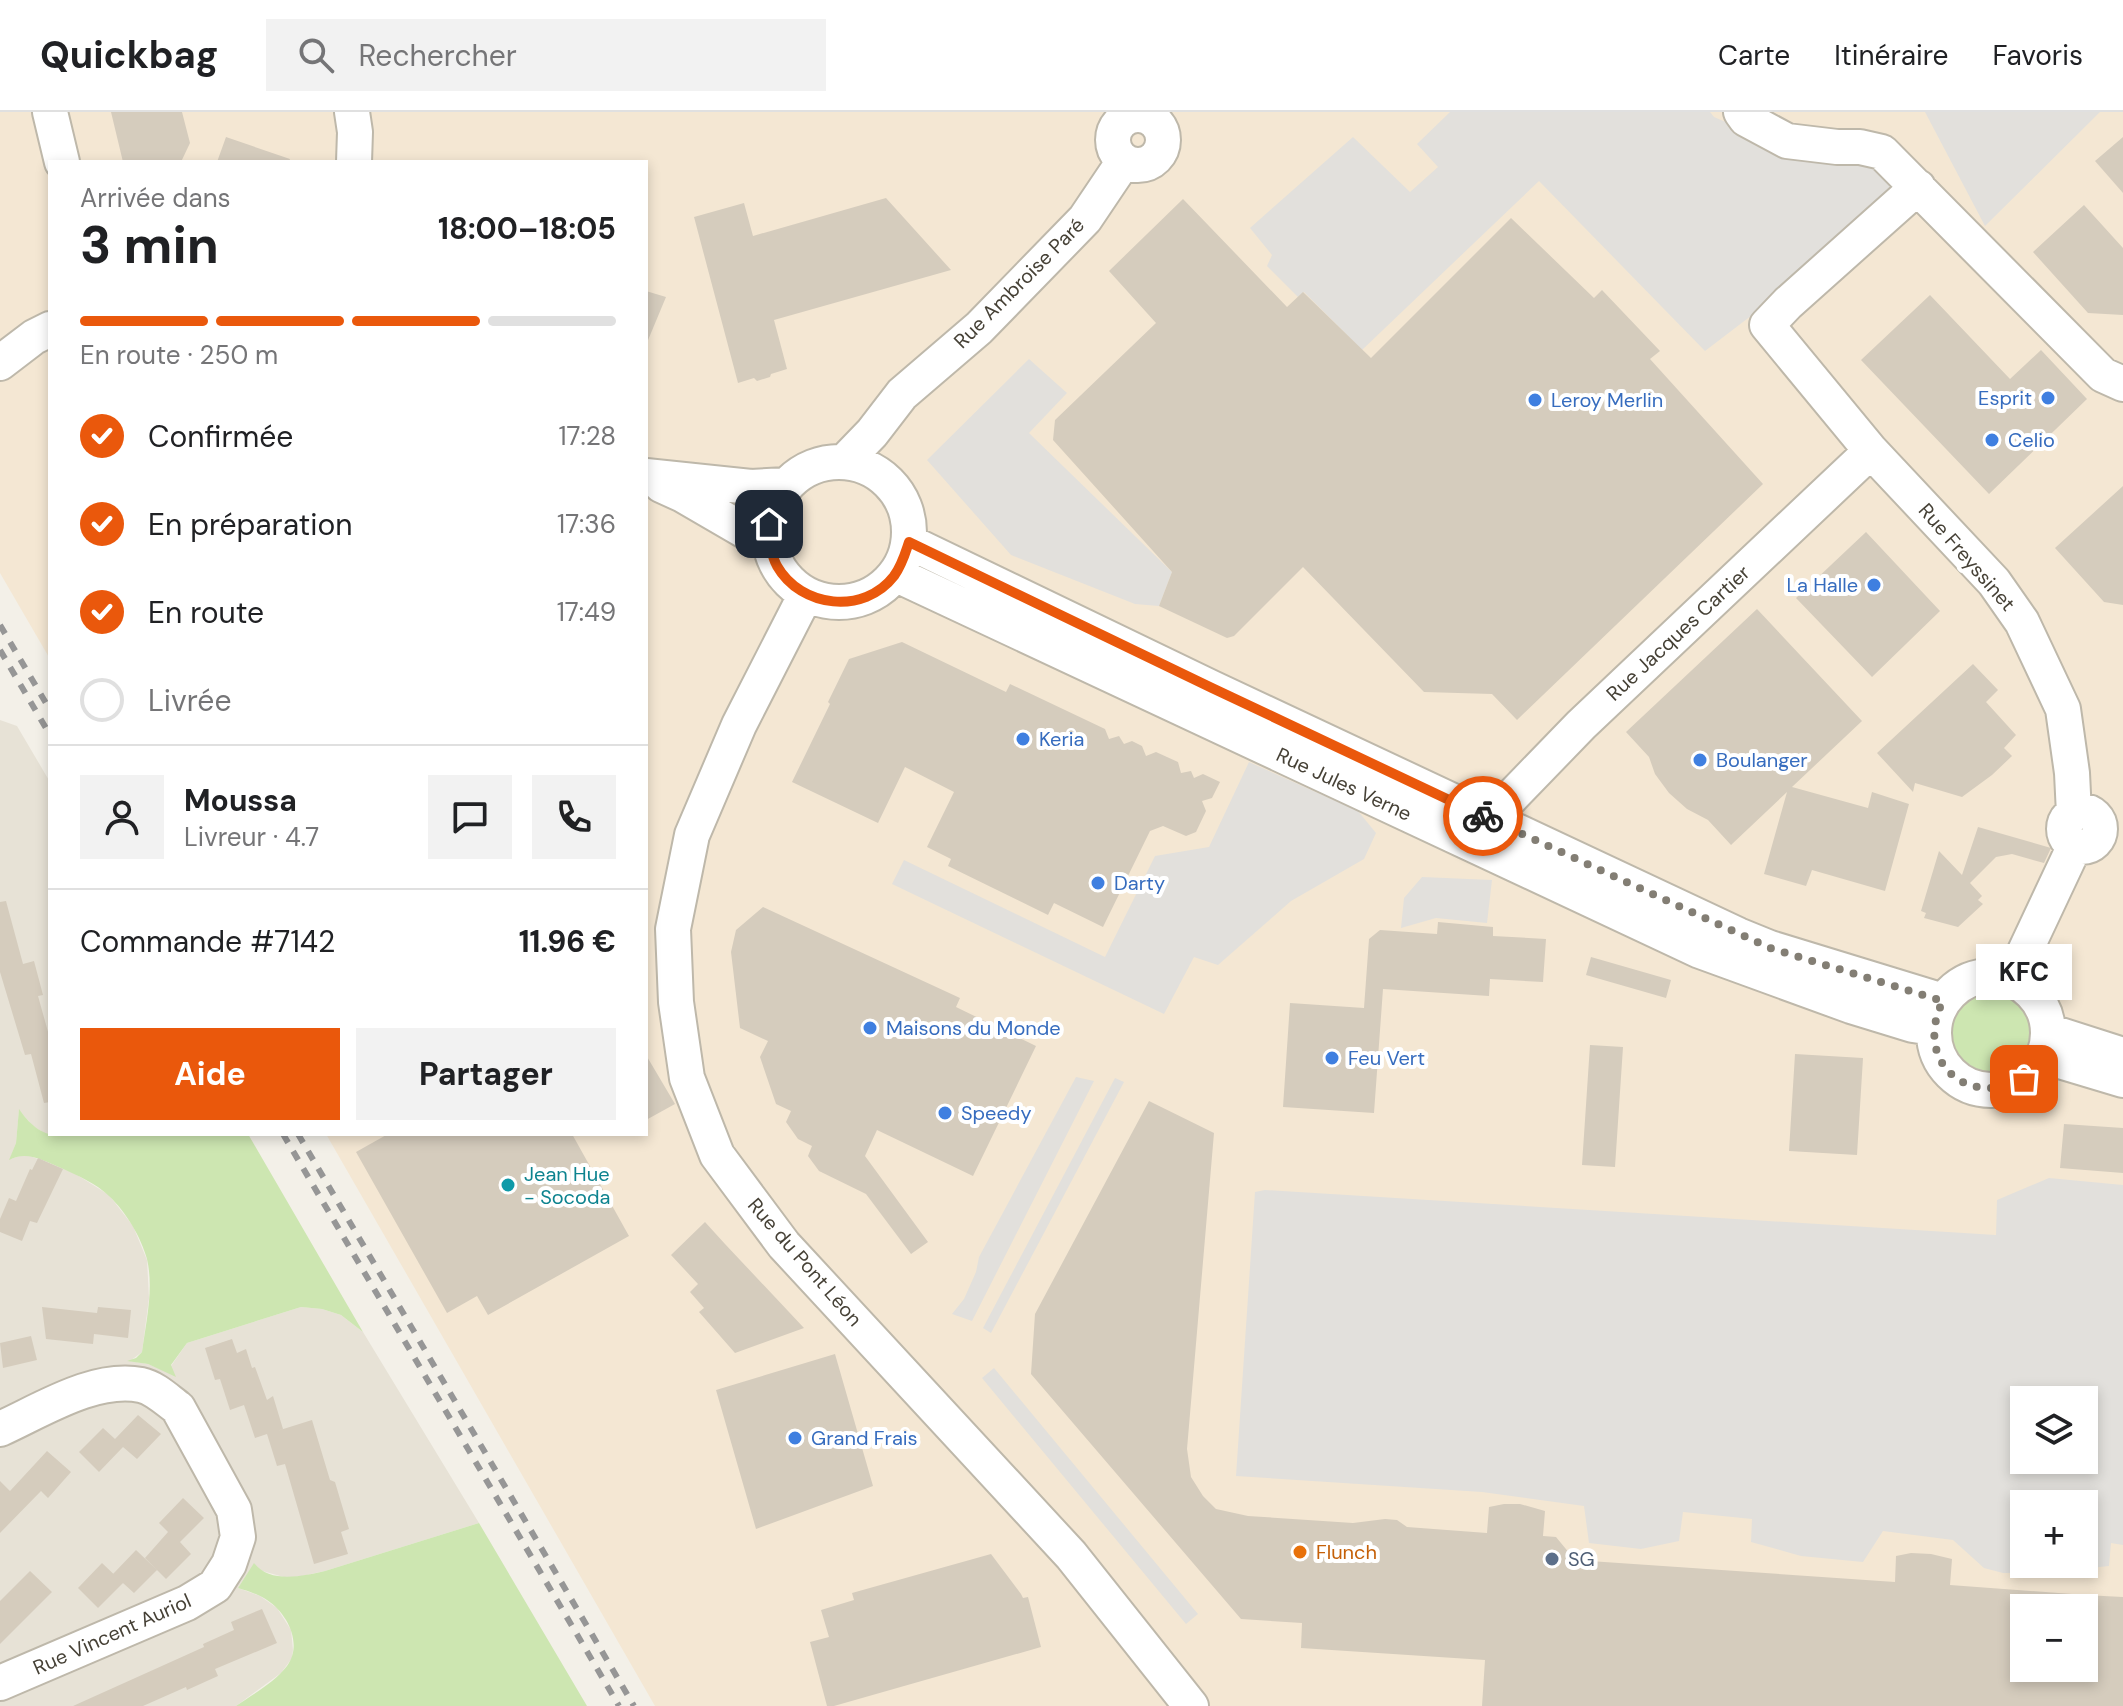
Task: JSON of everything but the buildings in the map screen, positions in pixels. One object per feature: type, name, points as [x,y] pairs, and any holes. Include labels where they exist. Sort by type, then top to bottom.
[{"type":"street","points":[[50,112],[62,160]]},
{"type":"street","points":[[352,112],[354,160]]},
{"type":"street","points":[[1741,112],[1746,119],[1787,141],[1860,147],[1882,152],[2103,375],[2123,384]]},
{"type":"street","name":"Rue Ambroise Paré","points":[[844,462],[872,433],[902,394],[979,328],[1085,219],[1124,161],[1140,165],[1156,158],[1161,151],[1162,134],[1171,119]]},
{"type":"street","name":"Rue Freyssinet","points":[[1918,187],[1767,325],[1871,451],[1973,557],[2022,622],[2063,709],[2072,773],[2093,831]]},
{"type":"street","points":[[0,363],[48,330]]},
{"type":"street","points":[[890,484],[890,445],[902,394]]},
{"type":"street","name":"Rue Jacques Cartier","points":[[1490,819],[1581,725],[1871,451]]},
{"type":"street","points":[[844,462],[862,465],[890,484],[903,503],[909,526],[909,542],[903,560],[887,583],[857,600],[840,602],[806,594],[789,582],[777,565],[769,545],[769,524],[774,503],[786,485],[803,471],[823,463],[844,462]]},
{"type":"street","points":[[648,477],[751,487],[786,485]]},
{"type":"street","points":[[648,478],[769,545]]},
{"type":"street","name":"Rue Jules Verne","points":[[909,542],[1212,688],[1770,948],[1938,1014]]},
{"type":"street","name":"Rue Jules Verne","points":[[895,574],[1700,951],[1913,1025],[1938,1014]]},
{"type":"street","name":"Rue du Pont Léon","points":[[806,594],[739,725],[692,835],[673,929],[676,1002],[687,1078],[717,1155],[784,1245],[1071,1555],[1191,1706]]},
{"type":"street","points":[[2012,979],[2093,831]]},
{"type":"street","points":[[1981,976],[2012,979],[2038,1000],[2045,1015],[2045,1044],[2035,1069],[2010,1086],[1980,1089],[1966,1084],[1952,1075],[1941,1061],[1935,1045],[1938,1014],[1953,989],[1966,981],[1981,976]]},
{"type":"street","points":[[2045,1044],[2123,1055]]},
{"type":"street","points":[[2045,1044],[2123,1080]]},
{"type":"street","name":"Rue Vincent Auriol","points":[[0,1429],[93,1386],[143,1386],[178,1408],[234,1510],[238,1537],[229,1564],[215,1586],[187,1603],[0,1683]]},
{"type":"shaded area","points":[[0,112],[2123,112],[2123,1706],[655,1706],[327,1136],[648,1136],[648,160],[48,160],[48,656],[0,573]]},
{"type":"shaded area","points":[[1450,112],[1710,112],[1714,117],[1807,157],[1872,163],[1904,199],[1705,351],[1539,181],[1362,350],[1304,292],[1298,297],[1267,266],[1272,255],[1250,228],[1353,137],[1410,192],[1438,167],[1417,144]]},
{"type":"shaded area","points":[[1925,112],[2100,112],[1985,226]]},
{"type":"shaded area","points":[[1029,359],[1067,393],[1029,433],[1172,572],[1159,606],[1135,604],[1011,555],[927,460]]},
{"type":"shaded area","points":[[0,720],[17,726],[48,779],[48,1134],[33,1126],[19,1110],[16,1143],[10,1159],[30,1156],[74,1173],[109,1195],[133,1226],[147,1260],[149,1298],[142,1352],[130,1361],[160,1369],[171,1366],[187,1343],[301,1307],[341,1315],[363,1332],[479,1523],[302,1576],[287,1578],[259,1570],[254,1564],[238,1588],[260,1596],[277,1608],[291,1630],[292,1658],[281,1673],[236,1706],[0,1706]]},
{"type":"shaded area","points":[[1249,762],[1358,811],[1376,833],[1364,859],[1291,901],[1218,965],[1194,957],[1164,1014],[892,884],[904,860],[1105,957],[1155,856],[1209,847]]},
{"type":"shaded area","points":[[1422,877],[1492,880],[1487,923],[1436,918],[1401,928],[1404,898]]},
{"type":"shaded area","points":[[1076,1077],[1094,1081],[972,1321],[952,1314],[964,1299],[979,1257]]},
{"type":"shaded area","points":[[1115,1078],[1124,1082],[991,1333],[983,1328]]},
{"type":"shaded area","points":[[2049,1178],[2123,1185],[2123,1545],[2111,1543],[2109,1566],[2098,1567],[2098,1490],[2010,1490],[2010,1573],[2003,1573],[1984,1568],[1953,1540],[1883,1531],[1863,1562],[1801,1556],[1751,1542],[1752,1519],[1683,1512],[1679,1541],[1641,1549],[1589,1543],[1584,1506],[1482,1492],[1236,1476],[1255,1192],[1265,1190],[1996,1235],[1997,1200]]},
{"type":"shaded area","points":[[994,1368],[1198,1614],[1186,1624],[982,1378]]},
{"type":"green space","points":[[1985,988],[2001,988],[2017,995],[2028,1006],[2035,1030],[2032,1046],[2023,1060],[2001,1072],[1985,1072],[1969,1065],[1958,1054],[1951,1038],[1951,1022],[1958,1006],[1969,995]]},
{"type":"green space","points":[[19,1109],[48,1136],[249,1136],[363,1332],[341,1315],[301,1307],[187,1343],[171,1365],[176,1377],[148,1364],[127,1361],[142,1352],[149,1306],[149,1270],[141,1242],[121,1210],[93,1184],[35,1158],[22,1156],[9,1160],[16,1143]]},
{"type":"green space","points":[[479,1523],[587,1706],[236,1706],[282,1672],[294,1648],[287,1621],[275,1606],[238,1588],[254,1563],[269,1574],[287,1577],[307,1575]]},
{"type":"railway","points":[[0,625],[48,707]]},
{"type":"railway","points":[[0,650],[48,732]]},
{"type":"railway","points":[[284,1136],[619,1706]]},
{"type":"railway","points":[[299,1136],[634,1706]]},
{"type":"way so far","points":[[1483,816],[1770,948],[1943,1001],[1933,1028],[1935,1045],[1941,1061],[1952,1075],[1980,1089],[2010,1086],[2024,1079]]},
{"type":"place","name":"Esprit","points":[[2048,398]]},
{"type":"place","name":"Leroy Merlin","points":[[1535,400]]},
{"type":"place","name":"Celio","points":[[1992,440]]},
{"type":"place","name":"La Halle","points":[[1874,585]]},
{"type":"place","name":"Keria","points":[[1023,739]]},
{"type":"place","name":"Boulanger","points":[[1700,760]]},
{"type":"place","name":"Darty","points":[[1098,883]]},
{"type":"place","name":"Maisons du Monde","points":[[870,1028]]},
{"type":"place","name":"Feu Vert","points":[[1332,1058]]},
{"type":"place","name":"KFC","points":[[2024,1079]]},
{"type":"place","name":"Speedy","points":[[945,1113]]},
{"type":"place","name":"Jean Hue - Socoda","points":[[508,1185]]},
{"type":"place","name":"Grand Frais","points":[[795,1438]]},
{"type":"place","name":"Flunch","points":[[1300,1552]]},
{"type":"place","name":"SG","points":[[1552,1559]]},
{"type":"route","points":[[769,524],[769,545],[777,565],[789,582],[806,594],[840,602],[857,600],[873,593],[895,574],[909,542],[1483,816]]}]
